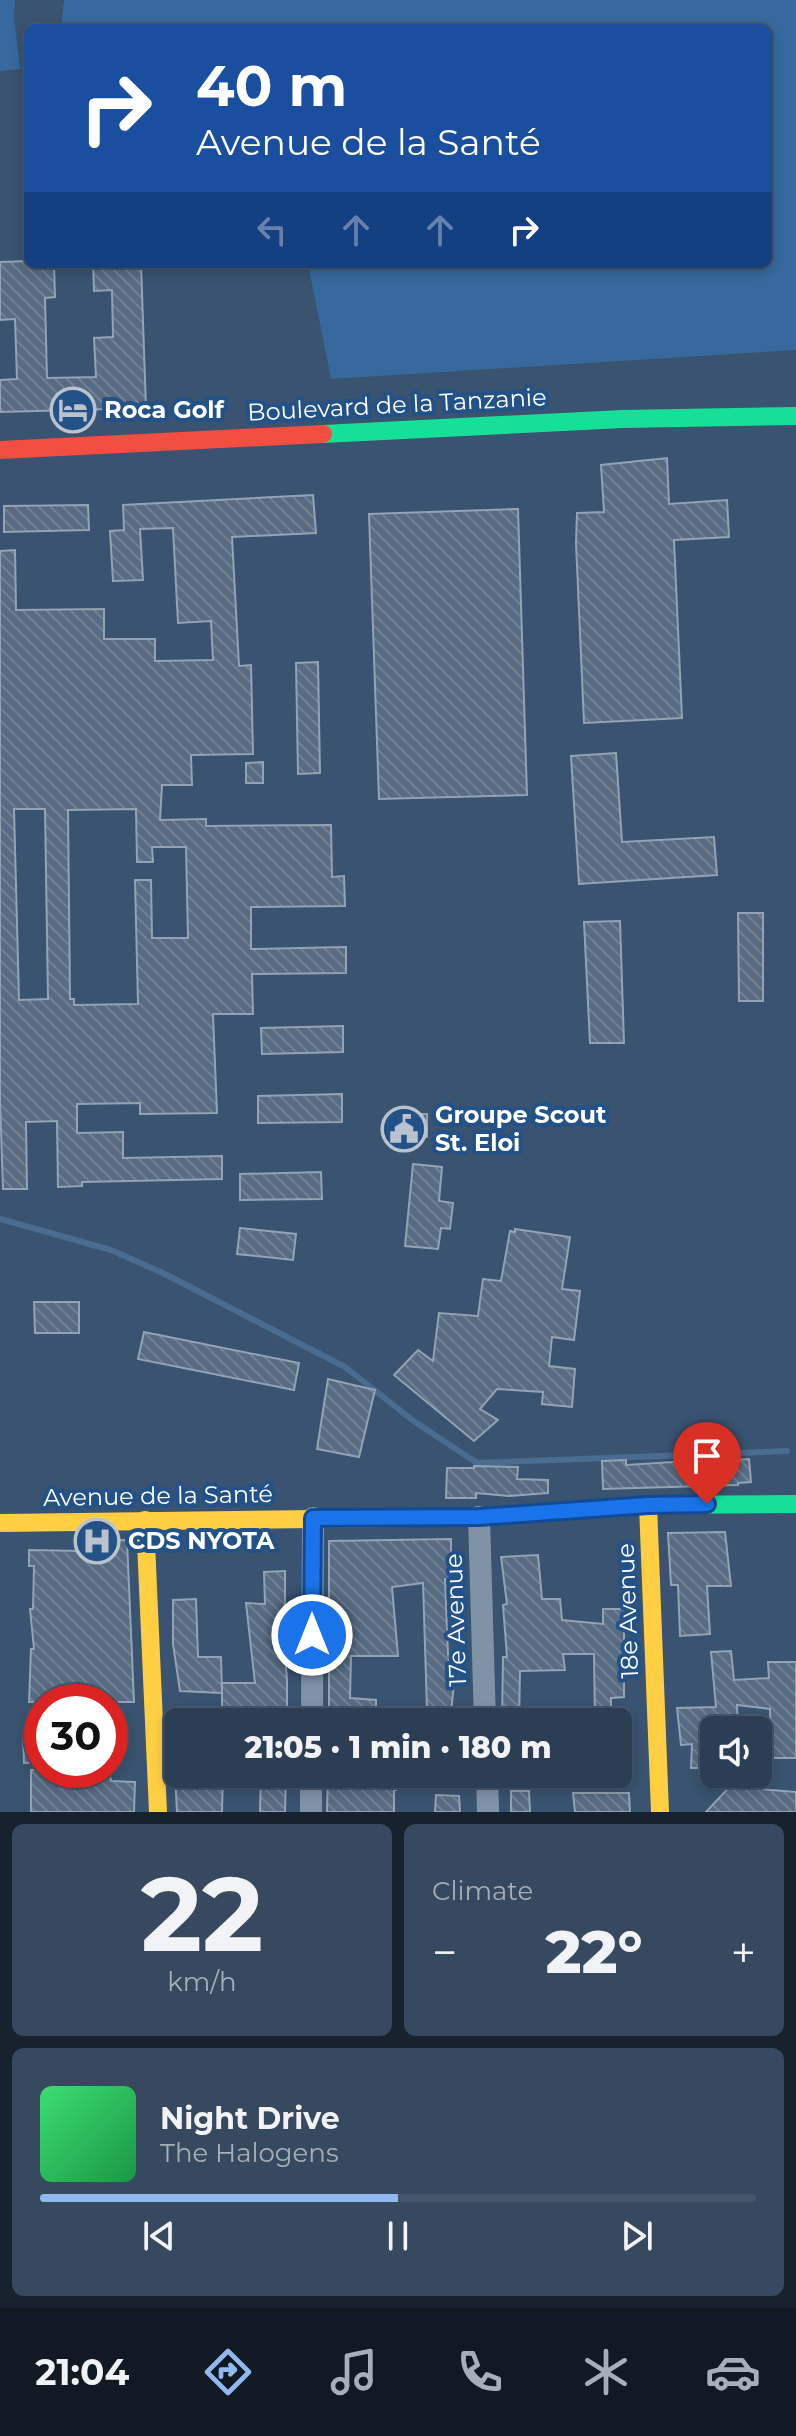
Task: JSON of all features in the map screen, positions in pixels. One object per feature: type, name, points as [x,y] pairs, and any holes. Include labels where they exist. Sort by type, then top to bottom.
[{"type":"street","name":"Boulevard de la Tanzanie","points":[[0,450],[606,420],[796,416]]},
{"type":"street","name":"Avenue de la Santé","points":[[0,1523],[479,1517],[648,1505],[796,1504]]},
{"type":"street","name":"18e Avenue","points":[[648,1505],[660,1812]]},
{"type":"street","name":"17e Avenue","points":[[479,1517],[485,1708]]},
{"type":"street","points":[[312,1708],[313,1518]]},
{"type":"street","points":[[145,1520],[158,1812]]},
{"type":"street","points":[[311,1788],[311,1812]]},
{"type":"street","points":[[487,1788],[488,1812]]},
{"type":"shaded area","points":[[0,0],[15,0],[20,69],[0,71]]},
{"type":"shaded area","points":[[64,0],[796,0],[796,350],[331,379],[309,269],[303,268],[772,268],[772,24],[61,24]]},
{"type":"building","points":[[24,261],[24,268],[54,268],[55,297],[45,298],[47,378],[96,377],[94,338],[113,337],[112,290],[94,291],[93,268],[141,268],[146,408],[0,412],[0,380],[17,379],[15,319],[0,320],[0,262]]},
{"type":"building","points":[[667,458],[669,504],[727,500],[729,537],[674,540],[682,718],[584,723],[577,513],[604,512],[601,465]]},
{"type":"building","points":[[313,495],[316,533],[232,537],[239,666],[251,665],[253,754],[191,755],[192,785],[162,785],[160,820],[206,819],[206,826],[331,825],[332,877],[344,876],[345,906],[251,907],[251,949],[346,947],[346,973],[252,974],[253,1014],[213,1014],[217,1113],[140,1114],[140,1103],[77,1104],[77,1133],[123,1132],[123,1158],[222,1156],[222,1179],[82,1182],[82,1186],[58,1187],[57,1121],[26,1122],[27,1189],[3,1189],[0,1100],[0,551],[15,550],[16,610],[104,609],[104,639],[155,639],[155,661],[213,660],[211,621],[178,623],[173,528],[140,529],[143,580],[113,581],[110,531],[124,530],[123,505]],"holes":[[[14,809],[45,809],[48,999],[19,1000]],[[136,809],[137,862],[153,862],[152,847],[186,847],[188,938],[152,938],[151,880],[135,880],[138,1004],[74,1005],[74,999],[70,999],[68,810]]]},
{"type":"building","points":[[88,505],[89,530],[4,532],[4,506]]},
{"type":"building","points":[[518,509],[527,795],[379,799],[369,514]]},
{"type":"building","points":[[318,662],[320,773],[298,774],[296,663]]},
{"type":"building","points":[[616,753],[622,842],[714,837],[717,875],[579,884],[571,756]]},
{"type":"building","points":[[263,762],[263,783],[246,783],[246,763]]},
{"type":"building","points":[[738,913],[763,913],[763,1001],[739,1001]]},
{"type":"building","points":[[620,921],[624,1043],[590,1043],[584,922]]},
{"type":"building","points":[[343,1026],[343,1052],[262,1054],[261,1028]]},
{"type":"building","points":[[342,1094],[342,1122],[258,1123],[258,1096]]},
{"type":"building","points":[[394,1114],[427,1114],[427,1137],[394,1137]]},
{"type":"building","points":[[413,1164],[442,1167],[439,1201],[453,1203],[450,1229],[441,1228],[438,1249],[405,1246]]},
{"type":"building","points":[[321,1172],[322,1199],[240,1200],[240,1174]]},
{"type":"building","points":[[240,1228],[296,1234],[293,1260],[237,1254]]},
{"type":"building","points":[[515,1229],[570,1237],[562,1289],[580,1291],[574,1340],[552,1337],[549,1366],[575,1369],[572,1407],[542,1404],[543,1392],[497,1389],[480,1409],[498,1420],[474,1441],[394,1375],[418,1350],[433,1361],[439,1313],[478,1316],[483,1279],[501,1281],[510,1231],[515,1232]]},
{"type":"building","points":[[34,1302],[79,1302],[79,1333],[35,1333]]},
{"type":"building","points":[[144,1332],[299,1363],[294,1390],[138,1359]]},
{"type":"building","points":[[328,1379],[375,1390],[359,1457],[317,1449]]},
{"type":"building","points":[[749,1459],[751,1482],[603,1489],[602,1461],[626,1460],[626,1465]]},
{"type":"building","points":[[518,1467],[517,1479],[548,1480],[548,1493],[509,1496],[476,1493],[476,1498],[446,1498],[447,1468]]},
{"type":"building","points":[[725,1532],[731,1586],[707,1586],[710,1634],[680,1636],[678,1585],[671,1585],[668,1533]]},
{"type":"building","points":[[451,1539],[451,1580],[445,1579],[448,1654],[451,1674],[455,1675],[451,1708],[427,1708],[423,1583],[392,1587],[398,1656],[351,1656],[350,1698],[376,1700],[376,1708],[329,1708],[329,1541]]},
{"type":"building","points":[[127,1540],[134,1702],[128,1702],[128,1684],[30,1684],[31,1649],[34,1649],[30,1609],[33,1609],[34,1566],[29,1566],[29,1550],[82,1551],[82,1541]]},
{"type":"building","points":[[538,1555],[542,1599],[560,1599],[562,1620],[603,1624],[603,1609],[624,1609],[624,1697],[611,1698],[611,1708],[595,1708],[594,1654],[563,1654],[565,1670],[520,1671],[519,1708],[502,1708],[503,1657],[507,1657],[503,1605],[507,1604],[501,1557]]},
{"type":"building","points":[[285,1571],[285,1616],[282,1617],[287,1708],[222,1708],[222,1683],[255,1683],[246,1603],[265,1604],[264,1572]]},
{"type":"building","points":[[196,1599],[198,1657],[221,1657],[222,1693],[180,1691],[173,1644],[173,1600]]},
{"type":"building","points":[[731,1651],[734,1680],[769,1678],[768,1662],[796,1662],[796,1758],[772,1758],[770,1709],[737,1705],[737,1716],[700,1716],[700,1768],[691,1768],[692,1744],[681,1745],[677,1708],[716,1707],[711,1652]]},
{"type":"building","points":[[128,1782],[135,1782],[134,1812],[31,1812],[31,1788],[128,1788]]},
{"type":"building","points":[[176,1788],[223,1788],[222,1812],[177,1812]]},
{"type":"building","points":[[261,1788],[286,1788],[285,1812],[260,1812]]},
{"type":"building","points":[[328,1788],[396,1788],[394,1812],[327,1812]]},
{"type":"building","points":[[728,1788],[796,1792],[796,1812],[706,1812]]},
{"type":"building","points":[[511,1791],[529,1791],[530,1812],[511,1812]]},
{"type":"building","points":[[573,1793],[629,1793],[630,1812],[575,1812]]},
{"type":"building","points":[[436,1795],[459,1796],[460,1812],[435,1812]]},
{"type":"waterway","points":[[0,1219],[111,1250],[163,1273],[345,1367],[415,1422],[477,1463],[787,1451]]},
{"type":"traffic: fast","points":[[323,434],[622,419],[796,416]]},
{"type":"traffic: fast","points":[[476,1517],[648,1505],[796,1504]]},
{"type":"traffic: slow","points":[[648,1505],[660,1812]]},
{"type":"traffic: slow","points":[[0,1523],[476,1517]]},
{"type":"traffic: slow","points":[[145,1520],[158,1812]]},
{"type":"traffic: jam","points":[[0,450],[323,434]]},
{"type":"place","name":"Roca Golf","points":[[73,410]]},
{"type":"place","name":"Groupe Scout St. Eloi","points":[[404,1129]]},
{"type":"place","name":"CDS NYOTA","points":[[97,1541]]},
{"type":"route","points":[[312,1635],[313,1518],[479,1517],[707,1504]]}]
